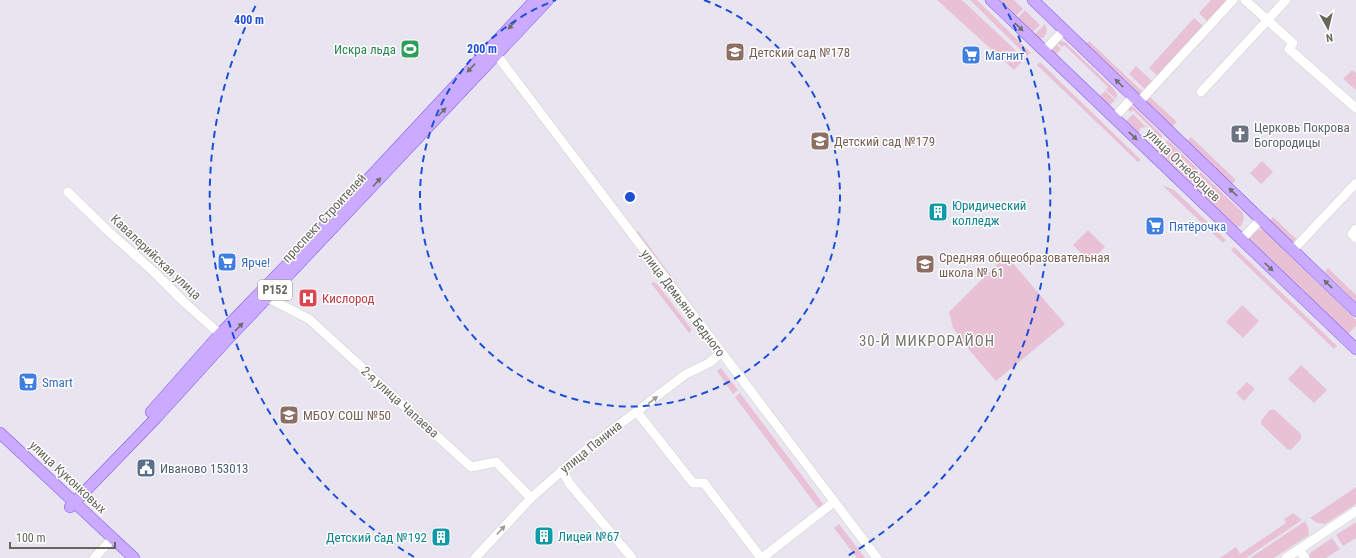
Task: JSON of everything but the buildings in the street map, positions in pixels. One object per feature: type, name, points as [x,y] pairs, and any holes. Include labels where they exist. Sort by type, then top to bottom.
[{"type":"main road","name":"проспект Строителей","points":[[70,502],[156,418],[224,337],[493,51],[535,0]]},
{"type":"main road","name":"проспект Строителей","points":[[493,51],[548,0]]},
{"type":"main road","name":"улица Огнеборцев","points":[[991,0],[1356,350]]},
{"type":"main road","name":"улица Огнеборцев","points":[[1033,0],[1356,311]]},
{"type":"main road","name":"улица Куконковых","points":[[0,433],[70,502],[111,540],[134,558]]},
{"type":"main road","name":"улица Куконковых","points":[[0,442],[70,502]]},
{"type":"main road","name":"улица Куконковых","points":[[111,540],[126,558]]},
{"type":"street","points":[[1114,118],[1136,100],[1233,0]]},
{"type":"street","points":[[1245,0],[1293,43],[1289,49],[1356,108]]},
{"type":"street","points":[[1201,92],[1286,0]]},
{"type":"street","points":[[1044,51],[1064,30]]},
{"type":"street","name":"улица Демьяна Бедного","points":[[493,51],[876,558]]},
{"type":"street","points":[[1293,250],[1356,183]]},
{"type":"street","name":"Кавалерийская улица","points":[[68,192],[123,245],[154,272],[184,303],[224,337]]},
{"type":"street","points":[[1241,240],[1261,220]]},
{"type":"street","points":[[1356,230],[1352,234],[1356,238]]},
{"type":"street","name":"2-я улица Чапаева","points":[[264,294],[309,319],[471,467],[496,462],[531,498]]},
{"type":"street","name":"улица Панина","points":[[475,558],[531,498],[562,470],[686,374],[709,362],[721,353]]},
{"type":"street","points":[[637,412],[693,483],[704,483],[762,558],[834,502]]},
{"type":"street","points":[[562,470],[569,483],[632,558]]},
{"type":"street","points":[[1300,555],[1356,511]]},
{"type":"street","points":[[1286,558],[1300,555],[1356,518]]},
{"type":"street","points":[[94,558],[111,540]]},
{"type":"shaded area","points":[[937,0],[962,0],[1025,59],[1014,70]]},
{"type":"shaded area","points":[[970,0],[977,0],[1031,53],[1027,56]]},
{"type":"shaded area","points":[[1000,0],[1014,0],[1023,9],[1016,16]]},
{"type":"shaded area","points":[[1211,0],[1228,0],[1208,22],[1199,13]]},
{"type":"shaded area","points":[[1025,10],[1040,25],[1033,32],[1018,18]]},
{"type":"shaded area","points":[[1194,18],[1204,27],[1159,77],[1149,68]]},
{"type":"shaded area","points":[[1045,24],[1047,31],[1044,37],[1038,40],[1032,37]]},
{"type":"shaded area","points":[[1055,41],[1065,42],[1114,89],[1117,94],[1116,99],[1106,90],[1108,87],[1064,45],[1062,47]]},
{"type":"shaded area","points":[[1089,41],[1144,93],[1141,96],[1086,44]]},
{"type":"shaded area","points":[[1054,42],[1061,49],[1055,55],[1098,98],[1105,91],[1115,100],[1109,106],[1106,106],[1051,57],[1049,47]]},
{"type":"shaded area","points":[[1040,62],[1141,160],[1138,162],[1037,65]]},
{"type":"shaded area","points":[[1136,66],[1154,83],[1147,91],[1129,74]]},
{"type":"shaded area","points":[[1352,70],[1356,73],[1356,90],[1343,79]]},
{"type":"shaded area","points":[[1150,97],[1177,122],[1172,127],[1145,102]]},
{"type":"shaded area","points":[[1125,107],[1134,107],[1163,136],[1159,140],[1152,133],[1154,131],[1133,110],[1131,112]]},
{"type":"shaded area","points":[[1133,114],[1146,127],[1140,128],[1139,134],[1126,121]]},
{"type":"shaded area","points":[[1191,137],[1236,180],[1231,185],[1187,141]]},
{"type":"shaded area","points":[[1168,140],[1243,213],[1244,219],[1241,226],[1235,228],[1153,154]]},
{"type":"shaded area","points":[[1262,161],[1273,172],[1261,184],[1250,173]]},
{"type":"shaded area","points":[[1162,185],[1174,190],[1226,240],[1223,243]]},
{"type":"shaded area","points":[[1273,217],[1296,239],[1293,243],[1270,220]]},
{"type":"shaded area","points":[[1257,229],[1263,230],[1356,320],[1356,326],[1346,336],[1248,244],[1246,236]]},
{"type":"shaded area","points":[[1088,230],[1105,247],[1090,262],[1073,245]]},
{"type":"shaded area","points":[[638,231],[711,331],[707,334],[633,234]]},
{"type":"shaded area","points":[[1234,247],[1337,346],[1334,349],[1231,250]]},
{"type":"shaded area","points":[[1006,255],[1065,324],[996,381],[965,345],[953,328],[949,312]]},
{"type":"shaded area","points":[[1328,268],[1356,295],[1356,303],[1325,272]]},
{"type":"shaded area","points":[[654,282],[658,285],[692,330],[689,333],[651,283]]},
{"type":"shaded area","points":[[1242,305],[1259,321],[1243,338],[1226,322]]},
{"type":"shaded area","points":[[1301,365],[1327,390],[1314,403],[1288,379]]},
{"type":"shaded area","points":[[721,368],[738,390],[733,394],[717,371]]},
{"type":"shaded area","points":[[1247,382],[1255,389],[1244,401],[1236,393]]},
{"type":"shaded area","points":[[740,393],[824,505],[819,509],[735,397]]},
{"type":"shaded area","points":[[1272,409],[1275,410],[1301,434],[1301,439],[1291,450],[1287,449],[1261,424],[1261,421]]},
{"type":"shaded area","points":[[1356,487],[1356,504],[1325,524],[1317,523],[1310,518]]},
{"type":"shaded area","points":[[1293,513],[1302,520],[1246,558],[1220,558],[1236,547],[1240,554],[1286,523],[1284,519]]},
{"type":"shaded area","points":[[1305,521],[1308,527],[1309,535],[1274,558],[1250,558]]},
{"type":"shaded area","points":[[1356,522],[1356,538],[1343,546],[1336,535]]},
{"type":"shaded area","points":[[839,524],[865,558],[857,558],[834,528]]},
{"type":"shaded area","points":[[1332,538],[1340,549],[1326,558],[1308,558],[1311,552]]},
{"type":"place","name":"Искра льда","points":[[410,49]]},
{"type":"place","name":"Детский сад №178","points":[[735,52]]},
{"type":"place","name":"Магнит","points":[[971,55]]},
{"type":"place","name":"Церковь Покрова Богородицы","points":[[1240,134]]},
{"type":"place","name":"Детский сад №179","points":[[820,141]]},
{"type":"place","name":"Юридический колледж","points":[[938,212]]},
{"type":"place","name":"Пятёрочка","points":[[1155,226]]},
{"type":"place","name":"Ярче!","points":[[227,262]]},
{"type":"place","name":"Средняя общеобразовательная школа № 61","points":[[925,264]]},
{"type":"place","name":"Кислород","points":[[308,298]]},
{"type":"place","name":"Smart","points":[[28,382]]},
{"type":"place","name":"МБОУ СОШ №50","points":[[289,415]]},
{"type":"place","name":"Иваново 153013","points":[[146,468]]},
{"type":"place","name":"Лицей №67","points":[[544,536]]},
{"type":"place","name":"Детский сад №192","points":[[441,537]]},
{"type":"district","name":"30-Й МИКРОРАЙОН","points":[[927,341]]}]
